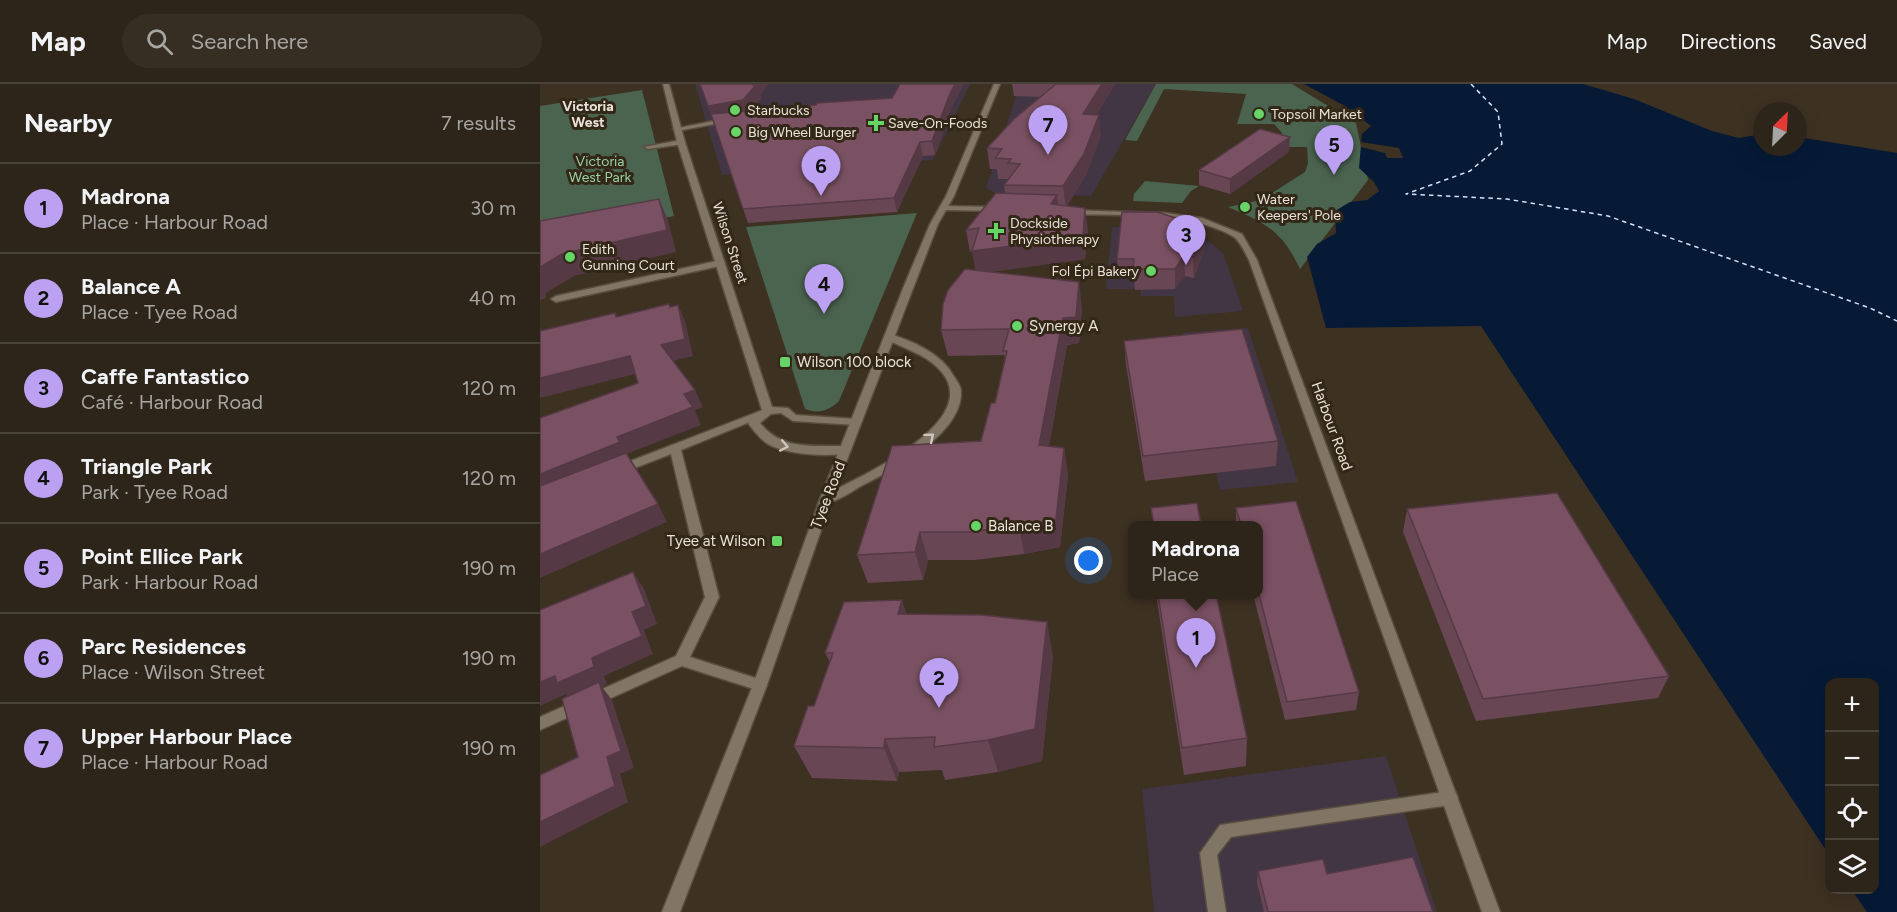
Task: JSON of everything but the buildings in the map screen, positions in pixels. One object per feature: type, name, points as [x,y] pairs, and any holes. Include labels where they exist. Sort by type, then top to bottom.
[{"type":"street","name":"Wilson Street","points":[[666,84],[681,142],[768,411]]},
{"type":"street","name":"Tyee Road","points":[[671,912],[760,685],[856,422],[934,224],[997,84]]},
{"type":"street","points":[[677,129],[733,120]]},
{"type":"street","points":[[648,147],[681,142]]},
{"type":"street","points":[[943,208],[1014,210]]},
{"type":"street","name":"Harbour Road","points":[[1060,211],[1185,217],[1228,230],[1239,236],[1257,269],[1491,912]]},
{"type":"street","points":[[556,299],[721,263]]},
{"type":"street","points":[[826,499],[918,447],[933,436],[952,414],[956,403],[955,384],[945,368],[890,337]]},
{"type":"street","points":[[602,477],[768,411],[784,410],[793,418],[809,421],[856,422]]},
{"type":"street","points":[[768,411],[754,423],[772,444],[796,448],[845,450]]},
{"type":"street","points":[[540,724],[681,660],[712,597],[675,448]]},
{"type":"street","points":[[681,660],[760,685]]},
{"type":"street","points":[[1217,912],[1208,853],[1226,830],[1450,798]]},
{"type":"shaded area","points":[[695,84],[970,84],[933,160],[722,175]]},
{"type":"shaded area","points":[[1020,84],[1156,84],[1091,196],[995,193],[986,188]]},
{"type":"shaded area","points":[[1112,227],[1156,229],[1202,238],[1211,243],[1223,254],[1243,311],[1175,317],[1174,296],[1141,296],[1141,289],[1106,289]]},
{"type":"shaded area","points":[[1248,328],[1298,482],[1220,490],[1183,333]]},
{"type":"shaded area","points":[[1386,756],[1437,912],[1154,912],[1142,789]]},
{"type":"green space","points":[[1156,84],[1292,84],[1356,123],[1368,180],[1300,269],[1286,246],[1272,230],[1253,218],[1228,207],[1261,200],[1305,172],[1308,163],[1307,147],[1268,147],[1279,140],[1282,133],[1274,124],[1237,124],[1246,94],[1164,89],[1137,141],[1125,140]]},
{"type":"green space","name":"Victoria West Park","points":[[642,90],[674,216],[540,243],[540,106]]},
{"type":"green space","points":[[1145,181],[1199,186],[1191,191],[1182,203],[1133,201],[1134,194]]},
{"type":"green space","points":[[917,213],[839,401],[823,411],[805,409],[746,227]]},
{"type":"water","points":[[1304,84],[1583,84],[1634,99],[1712,131],[1739,138],[1753,136],[1753,156],[1807,156],[1807,138],[1897,153],[1897,912],[1867,912],[1855,894],[1879,894],[1879,678],[1825,678],[1825,849],[1481,326],[1326,328],[1307,257],[1317,244],[1336,233],[1335,211],[1350,202],[1367,200],[1379,191],[1374,182],[1359,168],[1362,134],[1371,126],[1345,106]]},
{"type":"pier","points":[[1361,142],[1399,148],[1403,158],[1387,158],[1385,153],[1361,147]]},
{"type":"ferry route","points":[[1471,84],[1498,112],[1502,144],[1470,171],[1406,194],[1507,199],[1608,216],[1870,308],[1897,321]]},
{"type":"place","name":"Starbucks","points":[[735,110]]},
{"type":"place","name":"Topsoil Market","points":[[1259,114]]},
{"type":"place","name":"Save-On-Foods","points":[[876,123]]},
{"type":"place","name":"Big Wheel Burger","points":[[736,132]]},
{"type":"place","name":"Upper Harbour Place","points":[[1048,155]]},
{"type":"place","name":"Point Ellice Park","points":[[1334,175]]},
{"type":"place","name":"Parc Residences","points":[[821,196]]},
{"type":"place","name":"Water Keepers' Pole","points":[[1245,207]]},
{"type":"place","name":"Dockside Physiotherapy","points":[[996,231]]},
{"type":"place","name":"Edith Gunning Court","points":[[570,257]]},
{"type":"place","name":"Caffe Fantastico","points":[[1186,265]]},
{"type":"place","name":"Fol Épi Bakery","points":[[1151,271]]},
{"type":"place","name":"Triangle Park","points":[[824,314]]},
{"type":"place","name":"Synergy A","points":[[1017,326]]},
{"type":"place","name":"Wilson 100 block","points":[[785,362]]},
{"type":"place","name":"Balance B","points":[[976,526]]},
{"type":"place","name":"Tyee at Wilson","points":[[777,541]]},
{"type":"place","name":"Madrona","points":[[1196,668]]},
{"type":"place","name":"Balance A","points":[[939,708]]},
{"type":"district","name":"Victoria West","points":[[588,114]]}]
